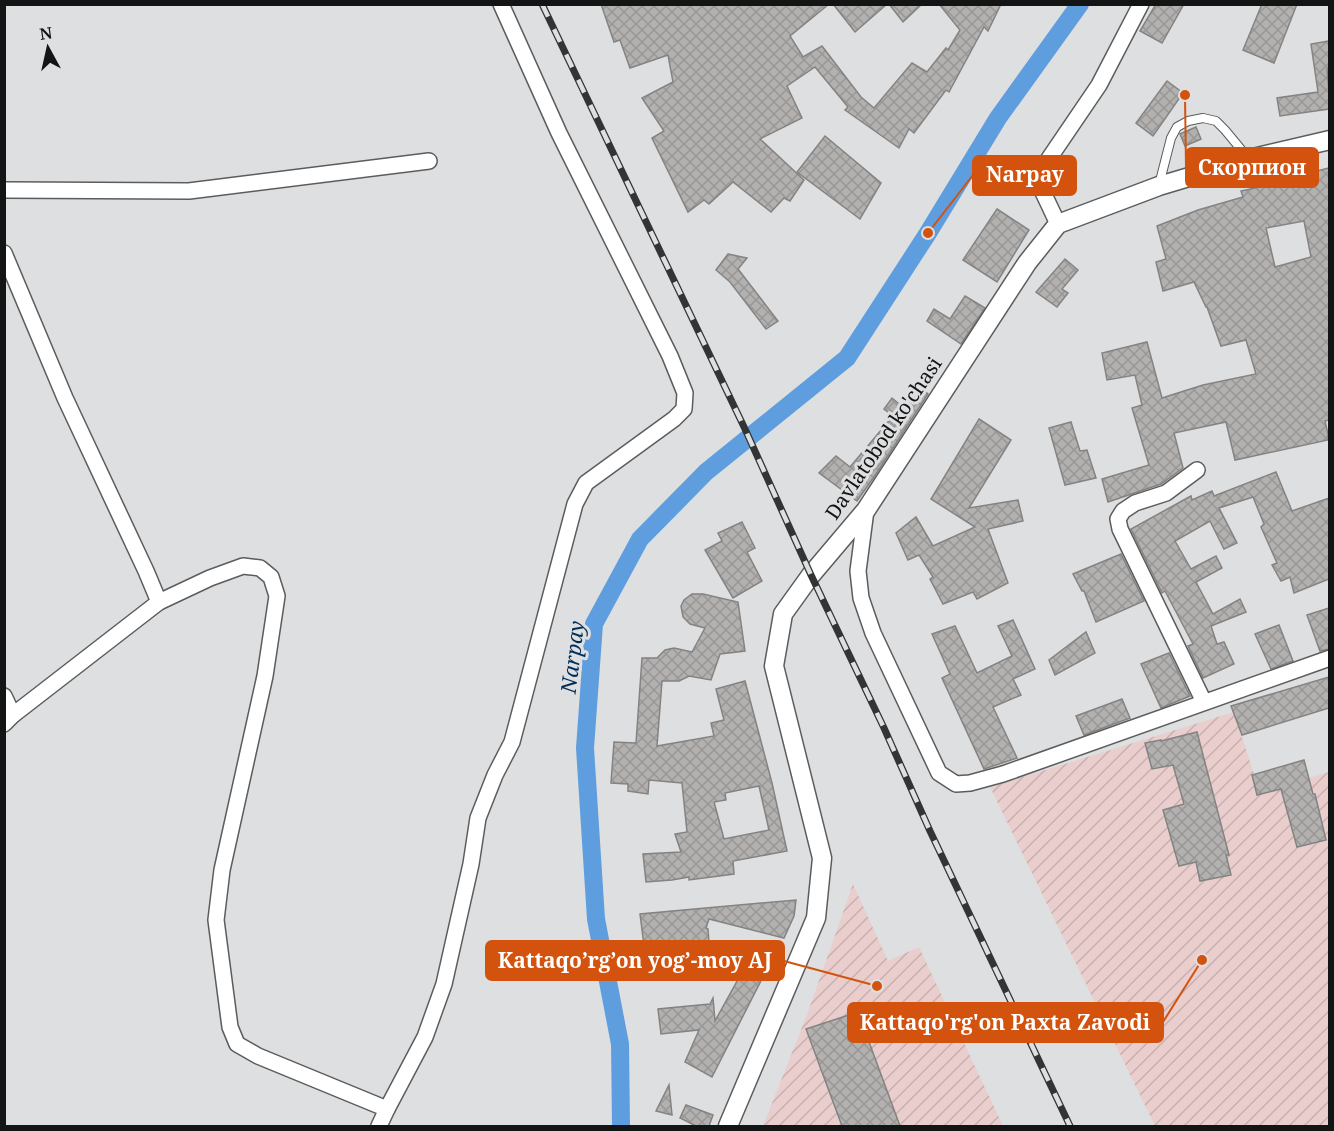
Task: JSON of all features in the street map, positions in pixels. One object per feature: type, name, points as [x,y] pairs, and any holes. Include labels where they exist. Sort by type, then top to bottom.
[{"type":"street","points":[[379,1126],[425,1037],[444,984],[471,864],[478,818],[495,775],[512,742],[575,504],[586,483],[684,409],[685,393],[669,356],[559,133],[501,4]]},
{"type":"street","points":[[1141,4],[1099,85],[1046,163],[1041,176],[1041,188],[1058,224],[1159,186],[1249,159],[1329,140]]},
{"type":"street","points":[[4,190],[189,191],[429,161]]},
{"type":"street","name":"Davlatobod ko'chasi","points":[[728,1126],[816,918],[822,858],[774,666],[783,614],[811,575],[866,510],[1027,263],[1058,224]]},
{"type":"street","points":[[4,253],[65,398],[159,602]]},
{"type":"street","points":[[1197,470],[1166,493],[1135,503],[1123,511],[1118,519],[1120,528],[1204,702]]},
{"type":"street","points":[[866,510],[858,571],[861,598],[873,633],[939,773],[956,784],[970,783],[1003,774],[1329,657]]},
{"type":"street","points":[[4,696],[9,720],[159,602],[210,578],[243,566],[260,568],[271,577],[277,596],[265,676],[222,870],[216,920],[230,1027],[237,1044],[258,1056],[387,1109]]},
{"type":"lane","points":[[1159,186],[1170,138],[1178,127],[1188,121],[1203,118],[1216,121],[1249,159]]},
{"type":"shaded area","points":[[1234,712],[1260,793],[1329,772],[1329,1126],[1155,1126],[990,787]]},
{"type":"shaded area","points":[[853,884],[888,961],[919,947],[1003,1126],[763,1126],[808,1012]]},
{"type":"building","points":[[601,4],[829,4],[790,36],[803,57],[822,46],[861,97],[874,108],[912,63],[927,72],[946,48],[948,50],[960,30],[939,4],[1001,4],[988,31],[984,27],[949,92],[946,90],[914,133],[909,129],[899,148],[845,110],[848,107],[815,67],[787,86],[802,118],[760,139],[804,180],[790,201],[784,198],[771,212],[733,182],[709,204],[704,200],[688,212],[652,138],[664,131],[642,98],[673,82],[668,55],[630,68],[620,40],[614,42]]},
{"type":"building","points":[[833,4],[887,4],[855,32]]},
{"type":"building","points":[[889,4],[922,4],[903,22]]},
{"type":"building","points":[[1156,4],[1184,4],[1162,43],[1140,31]]},
{"type":"building","points":[[1262,4],[1297,4],[1274,63],[1243,50]]},
{"type":"building","points":[[1329,41],[1329,68],[1327,69],[1329,109],[1280,116],[1277,98],[1318,92],[1311,44]]},
{"type":"building","points":[[1167,81],[1183,93],[1153,136],[1136,123]]},
{"type":"building","points":[[1196,127],[1201,139],[1185,146],[1180,134]]},
{"type":"building","points":[[825,136],[881,183],[860,219],[797,172]]},
{"type":"building","points":[[1329,168],[1329,420],[1325,421],[1328,440],[1235,460],[1226,422],[1174,433],[1183,468],[1161,484],[1108,502],[1102,479],[1149,465],[1132,408],[1142,405],[1135,375],[1107,380],[1102,353],[1147,342],[1162,398],[1203,385],[1256,374],[1246,340],[1221,346],[1207,307],[1194,282],[1163,291],[1156,262],[1166,259],[1157,226],[1198,210],[1243,197],[1241,191],[1297,181],[1296,176]],"holes":[[[1304,221],[1311,257],[1275,267],[1266,228]]]},
{"type":"building","points":[[997,209],[1029,230],[997,282],[963,260]]},
{"type":"building","points":[[728,254],[747,258],[738,269],[778,321],[766,329],[730,282],[716,270]]},
{"type":"building","points":[[1065,259],[1078,270],[1062,289],[1068,293],[1057,307],[1036,292]]},
{"type":"building","points":[[965,296],[985,308],[961,344],[927,321],[934,309],[950,319]]},
{"type":"building","points":[[920,387],[928,394],[857,501],[819,473],[836,456],[850,467],[893,416],[884,409],[892,398],[905,409]]},
{"type":"building","points":[[979,419],[1011,440],[969,508],[1018,500],[1023,521],[988,529],[1008,583],[977,599],[973,592],[943,604],[930,579],[933,577],[919,555],[908,560],[896,533],[916,517],[933,546],[975,527],[931,499]]},
{"type":"building","points":[[1071,422],[1080,451],[1087,450],[1096,478],[1065,485],[1049,428]]},
{"type":"building","points":[[1276,472],[1292,511],[1329,498],[1329,579],[1294,593],[1290,577],[1281,581],[1272,565],[1277,563],[1261,527],[1264,524],[1253,497],[1219,508],[1237,543],[1224,549],[1210,521],[1175,541],[1191,569],[1216,556],[1222,568],[1196,582],[1213,614],[1240,599],[1246,612],[1211,626],[1217,644],[1224,642],[1234,664],[1203,678],[1188,646],[1193,644],[1165,591],[1162,593],[1131,529],[1191,496],[1192,500],[1212,491],[1214,496]]},
{"type":"building","points":[[742,522],[755,548],[747,552],[762,581],[733,598],[705,550],[722,541],[718,533]]},
{"type":"building","points":[[1121,554],[1144,601],[1096,622],[1084,591],[1073,574]]},
{"type":"building","points":[[692,594],[703,594],[738,602],[745,651],[720,654],[711,680],[689,676],[679,681],[662,681],[657,746],[714,736],[711,723],[724,720],[716,689],[745,681],[787,851],[733,861],[734,874],[689,880],[689,877],[646,882],[643,854],[681,852],[675,834],[687,832],[682,783],[649,780],[648,794],[628,791],[628,784],[611,783],[614,742],[636,743],[642,658],[657,658],[665,650],[674,648],[692,652],[705,628],[690,624],[683,617],[681,606],[684,600]],"holes":[[[759,786],[769,830],[724,839],[714,802],[726,800],[725,793]]]},
{"type":"building","points":[[1329,608],[1329,649],[1320,651],[1307,615]]},
{"type":"building","points":[[1013,620],[1035,669],[1013,679],[1021,695],[993,707],[1017,758],[984,769],[942,678],[950,674],[932,634],[955,626],[977,673],[1012,656],[998,626]]},
{"type":"building","points":[[1279,625],[1293,661],[1271,669],[1255,634]]},
{"type":"building","points":[[1086,632],[1095,653],[1055,675],[1049,660]]},
{"type":"building","points":[[1169,653],[1190,696],[1161,708],[1141,664]]},
{"type":"building","points":[[1329,677],[1329,708],[1242,735],[1231,706]]},
{"type":"building","points":[[1122,699],[1130,718],[1084,735],[1076,716]]},
{"type":"building","points":[[1197,732],[1229,855],[1226,855],[1231,875],[1200,881],[1196,862],[1179,866],[1163,810],[1184,804],[1173,765],[1152,769],[1145,743]]},
{"type":"building","points":[[1304,760],[1326,840],[1297,847],[1281,789],[1257,795],[1252,775]]},
{"type":"building","points":[[796,900],[794,916],[784,938],[709,919],[706,928],[708,929],[711,971],[648,977],[640,914]]},
{"type":"building","points":[[740,943],[779,961],[771,961],[712,1077],[685,1062],[699,1030],[661,1034],[658,1009],[710,1004],[713,998],[715,1021],[747,963],[738,963]]},
{"type":"building","points":[[858,1012],[900,1126],[842,1126],[806,1029]]},
{"type":"building","points":[[669,1085],[672,1115],[656,1111]]},
{"type":"building","points":[[686,1105],[713,1115],[709,1126],[696,1126],[680,1118]]},
{"type":"waterway","name":"Narpay","points":[[621,1126],[620,1044],[596,919],[585,748],[594,624],[640,539],[706,472],[847,358],[928,233],[998,118],[1080,4]]},
{"type":"railway","points":[[542,4],[745,429],[930,831],[1070,1126]]},
{"type":"place","name":"Скорпион","points":[[1185,95]]},
{"type":"place","name":"Narpay","points":[[928,233]]},
{"type":"place","name":"Kattaqo'rg'on Paxta Zavodi","points":[[1202,960]]},
{"type":"place","name":"Kattaqo’rg’on yog’-moy AJ","points":[[877,986]]}]
